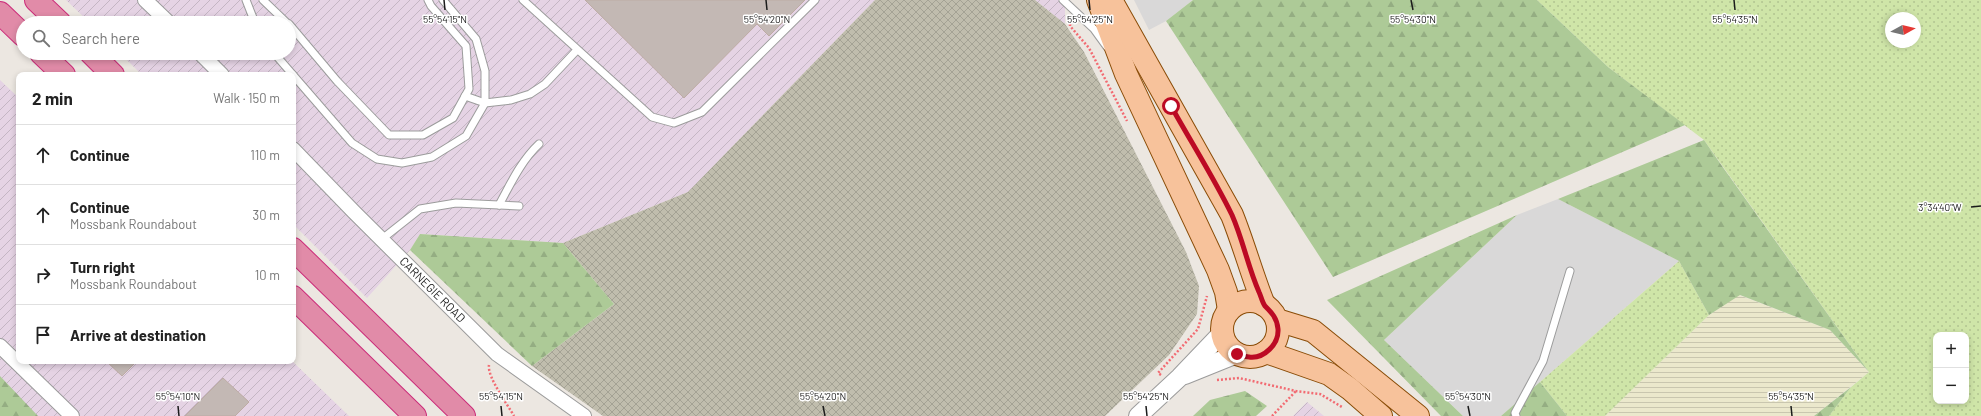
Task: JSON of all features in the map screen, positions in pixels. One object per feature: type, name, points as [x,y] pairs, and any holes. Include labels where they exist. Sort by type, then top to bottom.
[{"type":"highway","points":[[36,0],[53,16]]},
{"type":"highway","points":[[0,13],[16,28]]},
{"type":"highway","points":[[48,60],[61,72]]},
{"type":"highway","points":[[98,60],[110,72]]},
{"type":"highway","points":[[296,252],[464,416]]},
{"type":"highway","points":[[296,301],[415,416]]},
{"type":"main road","points":[[1098,0],[1126,74],[1218,270],[1226,292],[1229,310]]},
{"type":"main road","points":[[1111,0],[1232,215],[1242,241],[1251,273],[1270,312],[1278,330],[1277,338],[1266,352],[1249,357],[1237,354],[1227,345],[1222,333],[1222,324],[1229,310],[1244,302],[1253,301],[1270,312],[1314,332],[1418,416]]},
{"type":"main road","points":[[1266,352],[1328,374],[1350,389],[1381,416]]},
{"type":"street","points":[[145,0],[162,16]]},
{"type":"street","points":[[159,0],[170,16]]},
{"type":"street","points":[[207,60],[219,72]]},
{"type":"street","name":"CARNEGIE ROAD","points":[[296,152],[497,354],[584,416]]},
{"type":"street","points":[[1138,416],[1176,381],[1222,333]]},
{"type":"street","points":[[0,346],[16,362]]},
{"type":"street","points":[[1176,381],[1237,354]]},
{"type":"street","points":[[19,364],[72,416]]},
{"type":"lane","points":[[246,0],[252,16]]},
{"type":"lane","points":[[263,0],[280,16]]},
{"type":"lane","points":[[296,34],[336,81],[389,135],[423,135],[454,118],[469,89],[466,46],[431,6],[428,0]]},
{"type":"lane","points":[[296,78],[352,143],[378,159],[402,163],[432,157],[466,136],[485,103],[485,72],[476,39],[442,0]]},
{"type":"lane","points":[[523,0],[652,118],[674,123],[702,112],[815,0]]},
{"type":"lane","points":[[1064,0],[1094,29],[1126,74]]},
{"type":"lane","points":[[465,96],[485,103],[511,100],[530,94],[545,84],[577,50]]},
{"type":"lane","points":[[280,60],[290,72]]},
{"type":"lane","points":[[499,205],[519,168],[539,144]]},
{"type":"lane","points":[[382,239],[420,209],[456,203],[519,206]]},
{"type":"lane","points":[[1516,416],[1515,413],[1543,361],[1570,270]]},
{"type":"path","points":[[1071,7],[1070,26],[1089,48],[1129,126]]},
{"type":"path","points":[[1176,381],[1158,373],[1198,329],[1208,297],[1206,290]]},
{"type":"path","points":[[497,354],[490,362],[489,369],[495,384],[514,416]]},
{"type":"path","points":[[1210,381],[1239,378],[1296,392],[1320,394],[1344,408]]},
{"type":"path","points":[[1272,416],[1296,392]]},
{"type":"shaded area","points":[[66,0],[875,0],[688,192],[563,243],[420,234],[410,250],[367,298],[296,227],[296,72],[139,72],[127,60],[296,60],[296,16],[83,16]]},
{"type":"shaded area","points":[[875,0],[1035,0],[1065,24],[1084,52],[1186,252],[1199,286],[1197,314],[1169,355],[1105,416],[603,416],[532,366],[614,304],[563,243],[688,192]]},
{"type":"shaded area","points":[[1035,0],[1065,0],[1065,24]]},
{"type":"shaded area","points":[[1134,0],[1193,0],[1166,21],[1149,30]]},
{"type":"shaded area","points":[[0,80],[16,95],[16,364],[295,364],[349,416],[0,416]]},
{"type":"shaded area","points":[[1558,199],[1679,261],[1501,416],[1463,416],[1384,340],[1517,215]]},
{"type":"shaded area","points":[[1739,295],[1830,330],[1869,372],[1814,416],[1605,416],[1709,315]]},
{"type":"shaded area","points":[[1307,402],[1324,416],[1293,416]]},
{"type":"green space","points":[[1193,0],[1537,0],[1608,67],[1685,125],[1333,277],[1166,21]]},
{"type":"green space","points":[[1537,0],[1981,0],[1981,416],[1829,416],[1851,387],[1869,372],[1704,140],[1608,67]]},
{"type":"green space","points":[[1704,140],[1869,372],[1830,330],[1740,295],[1709,315],[1679,261],[1558,199]]},
{"type":"green space","points":[[1517,215],[1384,340],[1463,416],[1441,416],[1327,300]]},
{"type":"green space","points":[[420,234],[563,243],[614,304],[532,366],[410,250]]},
{"type":"green space","points":[[1679,261],[1709,315],[1605,416],[1567,416],[1540,382]]},
{"type":"green space","points":[[0,376],[38,416],[0,416]]},
{"type":"green space","points":[[1540,382],[1567,416],[1501,416]]},
{"type":"green space","points":[[1851,387],[1829,416],[1814,416]]},
{"type":"green space","points":[[1245,391],[1267,406],[1256,416],[1193,416],[1210,400]]},
{"type":"building","points":[[585,0],[805,0],[769,36],[757,24],[684,98]]},
{"type":"building","points":[[109,364],[134,364],[122,376]]},
{"type":"building","points":[[223,378],[249,402],[235,416],[185,416]]},
{"type":"route","points":[[1171,106],[1232,215],[1242,241],[1251,273],[1264,305],[1270,310],[1277,320],[1277,338],[1266,352],[1249,357],[1237,354]]}]
